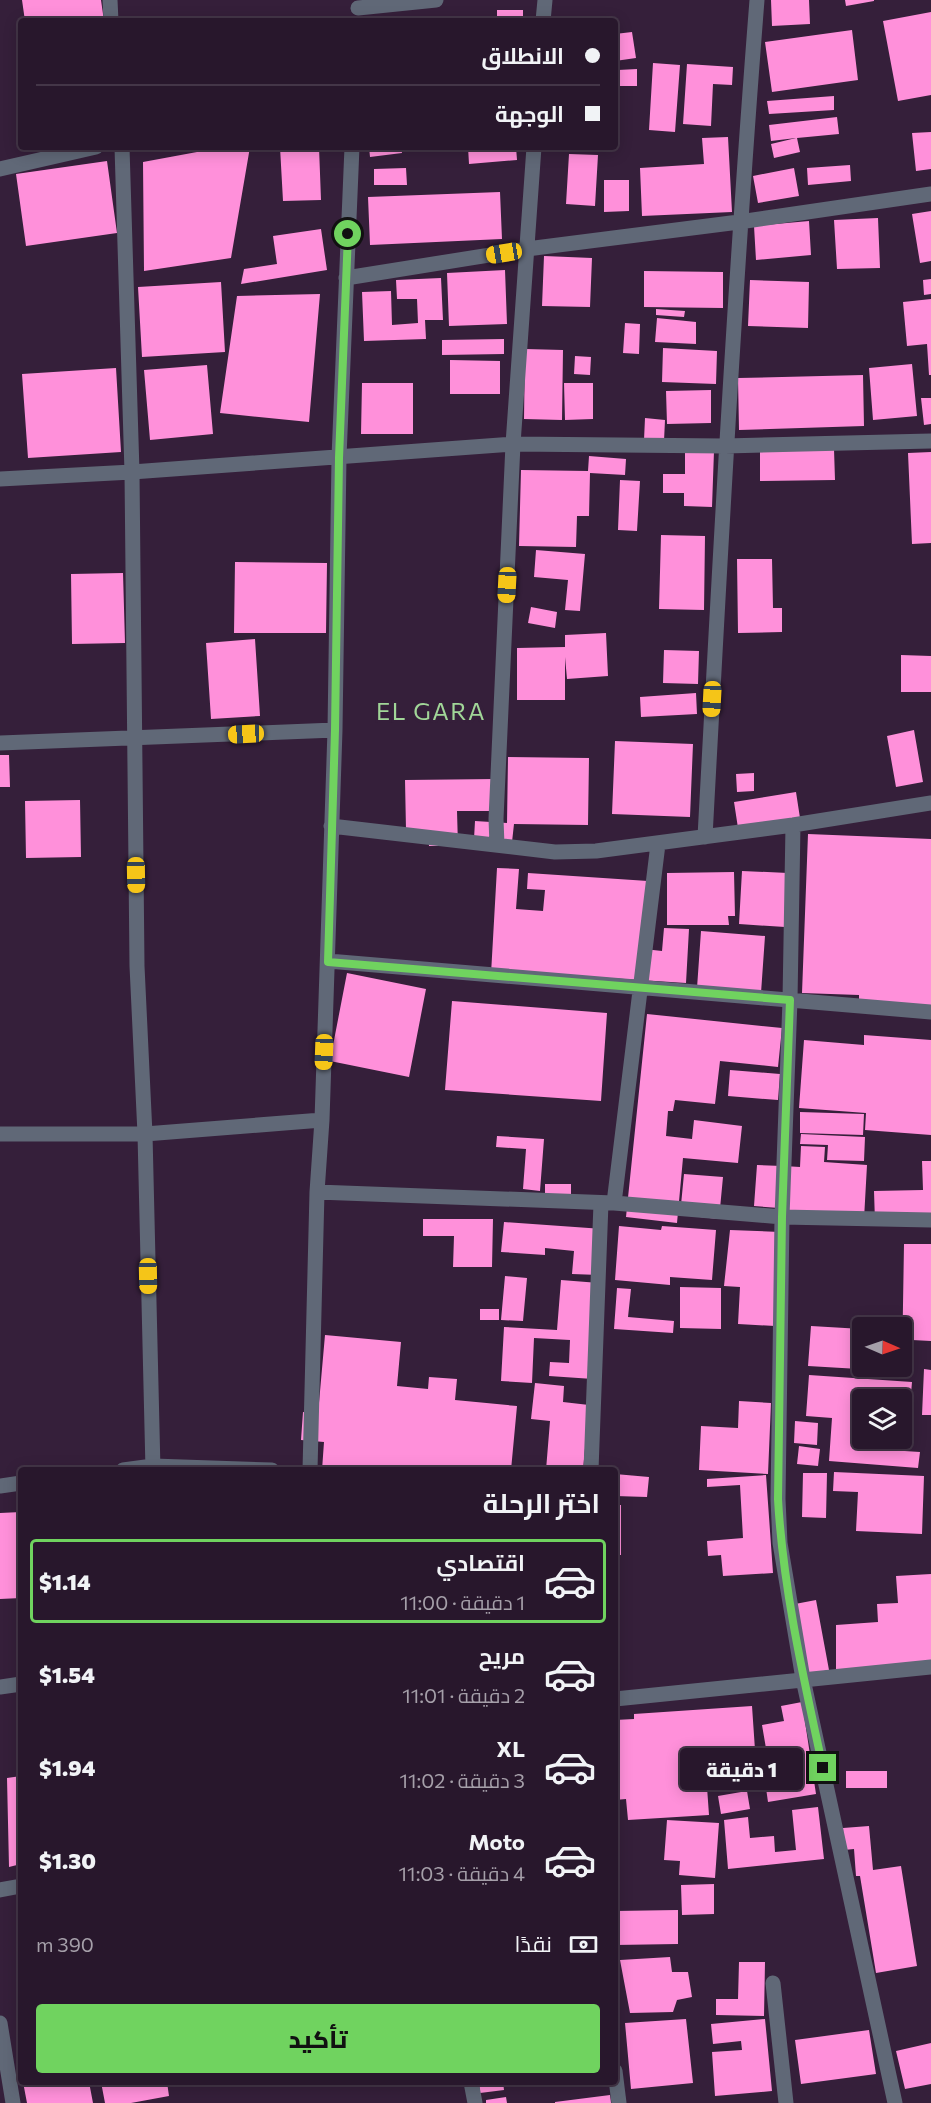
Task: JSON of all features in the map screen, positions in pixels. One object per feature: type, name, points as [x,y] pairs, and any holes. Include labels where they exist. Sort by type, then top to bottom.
[{"type":"street","points":[[110,0],[111,18]]},
{"type":"street","points":[[358,10],[436,0]]},
{"type":"street","points":[[543,18],[545,0]]},
{"type":"street","points":[[705,837],[725,446],[739,222],[757,0]]},
{"type":"street","points":[[0,169],[83,150]]},
{"type":"street","points":[[122,150],[132,472],[137,966],[145,1134],[153,1467]]},
{"type":"street","points":[[310,1467],[317,1192],[322,1120],[335,730],[339,458],[352,150]]},
{"type":"street","points":[[497,845],[496,819],[513,444],[534,150]]},
{"type":"street","points":[[346,278],[527,249],[739,222],[931,194]]},
{"type":"street","points":[[0,479],[339,458],[513,444],[725,446],[931,441]]},
{"type":"street","points":[[0,743],[335,730]]},
{"type":"street","points":[[331,826],[555,852],[596,851],[793,825],[931,803]]},
{"type":"street","points":[[793,825],[790,1000],[782,1217],[778,1499],[780,1543],[803,1679],[895,2103]]},
{"type":"street","points":[[591,1467],[607,1203],[641,988],[658,843]]},
{"type":"street","points":[[328,962],[931,1012]]},
{"type":"street","points":[[0,1134],[145,1134],[322,1120]]},
{"type":"street","points":[[317,1192],[607,1203],[782,1217],[931,1220]]},
{"type":"street","points":[[0,1485],[18,1483]]},
{"type":"street","points":[[618,1699],[931,1667]]},
{"type":"street","points":[[0,1687],[18,1684]]},
{"type":"street","points":[[0,1890],[18,1887]]},
{"type":"street","points":[[773,1983],[786,2103]]},
{"type":"street","points":[[0,2023],[13,2103]]},
{"type":"street","points":[[472,2085],[475,2103]]},
{"type":"street","points":[[617,2085],[619,2103]]},
{"type":"building","points":[[22,0],[101,0],[104,18],[25,18]]},
{"type":"building","points":[[771,0],[809,0],[810,24],[772,26]]},
{"type":"building","points":[[845,0],[874,0],[874,1],[846,6]]},
{"type":"building","points":[[497,10],[523,10],[523,18],[497,18]]},
{"type":"building","points":[[931,12],[931,95],[898,101],[883,21]]},
{"type":"building","points":[[852,30],[858,80],[772,92],[765,42]]},
{"type":"building","points":[[632,32],[636,58],[618,61],[618,34]]},
{"type":"building","points":[[653,63],[680,65],[675,132],[649,130]]},
{"type":"building","points":[[687,64],[733,67],[732,85],[713,84],[711,126],[683,124]]},
{"type":"building","points":[[637,69],[637,86],[618,86],[618,70]]},
{"type":"building","points":[[834,96],[834,110],[769,114],[767,101]]},
{"type":"building","points":[[837,117],[839,134],[797,138],[800,152],[774,158],[771,144],[796,138],[771,141],[769,125]]},
{"type":"building","points":[[931,132],[931,169],[916,171],[912,133]]},
{"type":"building","points":[[728,137],[732,212],[642,216],[640,168],[704,164],[702,138]]},
{"type":"building","points":[[208,150],[249,150],[231,258],[144,271],[143,162]]},
{"type":"building","points":[[280,150],[319,150],[321,200],[283,201]]},
{"type":"building","points":[[369,150],[402,150],[402,153],[370,157]]},
{"type":"building","points":[[468,150],[516,150],[517,160],[469,164]]},
{"type":"building","points":[[569,154],[598,155],[595,206],[566,204]]},
{"type":"building","points":[[107,161],[117,233],[26,246],[16,174]]},
{"type":"building","points":[[850,165],[851,181],[808,185],[807,168]]},
{"type":"building","points":[[406,168],[407,185],[374,185],[374,169]]},
{"type":"building","points":[[794,168],[799,196],[758,203],[753,176]]},
{"type":"building","points":[[604,180],[629,180],[629,211],[604,212]]},
{"type":"building","points":[[500,192],[502,239],[370,245],[368,197]]},
{"type":"building","points":[[931,211],[931,261],[920,263],[912,214]]},
{"type":"building","points":[[878,218],[880,268],[837,269],[834,220]]},
{"type":"building","points":[[809,221],[811,255],[756,260],[754,226]]},
{"type":"building","points":[[321,229],[327,270],[241,284],[244,269],[277,264],[273,236]]},
{"type":"building","points":[[544,256],[592,258],[590,307],[542,306]]},
{"type":"building","points":[[505,270],[507,324],[449,326],[447,273]]},
{"type":"building","points":[[644,271],[723,272],[723,308],[644,307]]},
{"type":"building","points":[[441,278],[443,320],[425,320],[426,339],[364,341],[362,292],[391,291],[392,325],[418,323],[417,299],[397,299],[396,280]]},
{"type":"building","points":[[931,279],[931,294],[924,295],[923,280]]},
{"type":"building","points":[[750,280],[809,282],[808,328],[748,326]]},
{"type":"building","points":[[221,282],[225,352],[142,357],[138,287]]},
{"type":"building","points":[[320,294],[309,422],[220,413],[237,296]]},
{"type":"building","points":[[931,299],[931,375],[929,375],[927,344],[907,346],[903,302]]},
{"type":"building","points":[[656,309],[685,311],[684,317],[656,315]]},
{"type":"building","points":[[657,318],[696,322],[696,344],[655,342]]},
{"type":"building","points":[[625,323],[640,324],[639,354],[623,353]]},
{"type":"building","points":[[504,339],[504,354],[442,355],[442,340]]},
{"type":"building","points":[[663,348],[717,351],[716,384],[662,382]]},
{"type":"building","points":[[525,349],[563,350],[562,420],[524,419]]},
{"type":"building","points":[[575,356],[591,357],[590,375],[574,374]]},
{"type":"building","points":[[450,360],[500,361],[500,394],[450,394]]},
{"type":"building","points":[[912,364],[917,416],[873,420],[869,368]]},
{"type":"building","points":[[207,365],[213,434],[150,440],[144,370]]},
{"type":"building","points":[[116,368],[121,452],[28,458],[22,374]]},
{"type":"building","points":[[863,375],[864,426],[739,430],[738,378]]},
{"type":"building","points":[[362,383],[413,383],[413,434],[361,434]]},
{"type":"building","points":[[564,383],[593,383],[593,419],[565,420]]},
{"type":"building","points":[[711,390],[711,423],[667,424],[666,391]]},
{"type":"building","points":[[921,398],[931,398],[931,424],[924,425]]},
{"type":"building","points":[[645,418],[665,420],[664,441],[644,440]]},
{"type":"building","points":[[760,449],[834,449],[835,480],[760,481]]},
{"type":"building","points":[[685,450],[714,451],[712,507],[684,506],[684,493],[663,493],[663,474],[685,474]]},
{"type":"building","points":[[931,452],[931,543],[912,544],[908,453]]},
{"type":"building","points":[[589,456],[626,459],[625,475],[590,473],[589,516],[577,516],[576,547],[519,546],[521,470],[588,471]]},
{"type":"building","points":[[620,480],[640,481],[637,531],[618,530]]},
{"type":"building","points":[[661,535],[705,536],[704,610],[659,609]]},
{"type":"building","points":[[536,550],[585,554],[580,611],[565,610],[568,580],[534,577]]},
{"type":"building","points":[[737,559],[772,559],[773,608],[782,608],[782,632],[738,633]]},
{"type":"building","points":[[235,562],[327,563],[326,633],[234,633]]},
{"type":"building","points":[[123,573],[125,643],[72,644],[71,574]]},
{"type":"building","points":[[531,607],[557,612],[555,628],[528,623]]},
{"type":"building","points":[[606,633],[608,676],[567,679],[565,657],[565,700],[517,700],[517,648],[565,647],[565,635]]},
{"type":"building","points":[[255,639],[260,716],[211,719],[206,643]]},
{"type":"building","points":[[664,650],[699,651],[698,684],[663,683]]},
{"type":"building","points":[[901,655],[931,656],[931,692],[901,692]]},
{"type":"building","points":[[696,693],[697,714],[641,717],[640,697]]},
{"type":"building","points":[[914,730],[923,782],[896,787],[887,736]]},
{"type":"building","points":[[615,741],[693,744],[690,817],[612,814]]},
{"type":"building","points":[[0,755],[9,755],[10,787],[0,787]]},
{"type":"building","points":[[508,757],[589,758],[588,825],[514,824],[512,842],[474,839],[475,821],[507,823]]},
{"type":"building","points":[[754,773],[754,791],[737,792],[736,774]]},
{"type":"building","points":[[496,779],[496,811],[457,811],[458,846],[429,846],[428,830],[406,830],[405,780]]},
{"type":"building","points":[[796,792],[800,818],[738,828],[734,802]]},
{"type":"building","points":[[80,800],[81,857],[26,858],[25,801]]},
{"type":"building","points":[[808,834],[931,839],[931,1012],[859,1009],[859,995],[802,993]]},
{"type":"building","points":[[497,868],[519,869],[516,909],[543,911],[545,890],[527,889],[528,873],[648,881],[644,949],[662,951],[664,928],[689,929],[686,983],[491,974]]},
{"type":"building","points":[[742,871],[788,873],[785,927],[739,924]]},
{"type":"building","points":[[734,872],[735,916],[728,916],[729,925],[667,925],[667,873]]},
{"type":"building","points":[[701,931],[765,936],[761,993],[697,988]]},
{"type":"building","points":[[347,973],[426,989],[409,1077],[330,1061]]},
{"type":"building","points":[[452,1001],[607,1013],[601,1101],[445,1090]]},
{"type":"building","points":[[647,1014],[782,1028],[778,1067],[720,1061],[715,1104],[675,1100],[673,1111],[668,1111],[666,1136],[692,1139],[694,1120],[742,1126],[738,1163],[683,1158],[677,1223],[626,1217]]},
{"type":"building","points":[[864,1035],[931,1040],[931,1135],[865,1130],[866,1113],[799,1108],[804,1040],[864,1045]]},
{"type":"building","points":[[730,1070],[780,1074],[778,1100],[728,1096]]},
{"type":"building","points":[[800,1112],[864,1114],[863,1135],[800,1133]]},
{"type":"building","points":[[801,1134],[865,1137],[864,1161],[827,1160],[828,1145],[800,1144]]},
{"type":"building","points":[[497,1136],[544,1139],[540,1191],[523,1189],[526,1149],[496,1147]]},
{"type":"building","points":[[801,1146],[825,1147],[824,1162],[867,1165],[864,1219],[781,1213],[784,1166],[800,1167]]},
{"type":"building","points":[[922,1161],[931,1161],[931,1221],[875,1222],[874,1191],[923,1190]]},
{"type":"building","points":[[757,1165],[782,1166],[779,1208],[754,1206]]},
{"type":"building","points":[[684,1174],[723,1177],[719,1219],[680,1215]]},
{"type":"building","points":[[545,1184],[571,1184],[571,1204],[545,1204]]},
{"type":"building","points":[[423,1219],[493,1219],[492,1267],[453,1267],[454,1236],[423,1236]]},
{"type":"building","points":[[504,1222],[603,1229],[599,1275],[572,1274],[574,1251],[545,1248],[545,1255],[501,1252]]},
{"type":"building","points":[[619,1226],[661,1230],[662,1226],[716,1230],[712,1280],[670,1277],[670,1285],[615,1280]]},
{"type":"building","points":[[730,1230],[780,1232],[775,1326],[738,1324],[740,1287],[724,1286]]},
{"type":"building","points":[[904,1244],[931,1244],[931,1341],[912,1340],[912,1317],[903,1317]]},
{"type":"building","points":[[505,1276],[527,1278],[523,1321],[501,1320]]},
{"type":"building","points":[[561,1280],[599,1283],[593,1379],[549,1376],[550,1362],[569,1363],[570,1340],[534,1338],[532,1383],[501,1381],[504,1327],[557,1330]]},
{"type":"building","points":[[680,1287],[721,1288],[721,1329],[680,1328]]},
{"type":"building","points":[[617,1288],[631,1289],[628,1317],[674,1321],[673,1333],[614,1329]]},
{"type":"building","points":[[480,1309],[499,1309],[499,1320],[480,1320]]},
{"type":"building","points":[[811,1326],[852,1328],[852,1369],[808,1366]]},
{"type":"building","points":[[325,1335],[401,1342],[397,1386],[428,1389],[429,1377],[457,1379],[455,1400],[517,1406],[511,1467],[322,1467],[324,1442],[301,1440],[303,1412],[318,1414]]},
{"type":"building","points":[[924,1369],[931,1370],[931,1415],[922,1415]]},
{"type":"building","points":[[809,1375],[912,1382],[911,1389],[852,1389],[852,1449],[920,1452],[918,1468],[829,1461],[832,1418],[806,1416]]},
{"type":"building","points":[[535,1383],[564,1386],[563,1402],[589,1405],[583,1467],[546,1467],[550,1421],[531,1419]]},
{"type":"building","points":[[739,1401],[771,1403],[768,1474],[699,1470],[701,1426],[738,1428]]},
{"type":"building","points":[[795,1421],[818,1423],[817,1445],[794,1443]]},
{"type":"building","points":[[799,1446],[820,1449],[818,1466],[797,1464]]},
{"type":"building","points":[[834,1472],[924,1476],[922,1534],[856,1531],[858,1492],[833,1491]]},
{"type":"building","points":[[803,1473],[827,1473],[826,1518],[802,1517]]},
{"type":"building","points":[[618,1474],[649,1477],[647,1497],[618,1496]]},
{"type":"building","points":[[766,1475],[773,1573],[723,1576],[721,1555],[708,1556],[707,1541],[743,1538],[740,1485],[707,1487],[707,1479]]},
{"type":"building","points":[[618,1505],[621,1505],[621,1555],[618,1555]]},
{"type":"building","points":[[18,1512],[18,1598],[0,1599],[0,1513]]},
{"type":"building","points":[[931,1574],[931,1666],[836,1672],[836,1625],[878,1622],[877,1604],[898,1603],[896,1576]]},
{"type":"building","points":[[816,1600],[829,1670],[809,1674],[795,1604]]},
{"type":"building","points":[[802,1702],[816,1794],[768,1802],[763,1767],[769,1766],[762,1725],[784,1721],[781,1706]]},
{"type":"building","points":[[752,1706],[757,1779],[732,1781],[732,1786],[707,1787],[709,1815],[628,1820],[626,1799],[618,1800],[618,1720],[634,1719],[634,1714]]},
{"type":"building","points":[[846,1771],[887,1771],[887,1788],[846,1788]]},
{"type":"building","points":[[18,1776],[18,1865],[9,1867],[7,1778]]},
{"type":"building","points":[[747,1791],[750,1809],[721,1814],[718,1796]]},
{"type":"building","points":[[818,1807],[824,1859],[728,1869],[724,1820],[748,1817],[750,1838],[774,1836],[775,1852],[796,1850],[792,1810]]},
{"type":"building","points":[[667,1820],[719,1823],[715,1878],[679,1875],[680,1861],[664,1860]]},
{"type":"building","points":[[869,1826],[873,1870],[901,1866],[917,1966],[876,1973],[860,1876],[856,1876],[854,1849],[844,1850],[843,1828]]},
{"type":"building","points":[[714,1884],[714,1914],[682,1915],[681,1885]]},
{"type":"building","points":[[678,1910],[678,1944],[618,1945],[618,1911]]},
{"type":"building","points":[[670,1957],[672,1972],[688,1972],[692,1997],[677,2000],[673,2012],[630,2013],[620,1960]]},
{"type":"building","points":[[739,1962],[765,1962],[764,2016],[716,2015],[716,1999],[738,1999]]},
{"type":"building","points":[[686,2019],[693,2083],[631,2089],[625,2023]]},
{"type":"building","points":[[765,2019],[772,2091],[715,2096],[712,2052],[742,2050],[741,2041],[713,2044],[711,2024]]},
{"type":"building","points":[[869,2030],[876,2074],[801,2084],[795,2040]]},
{"type":"building","points":[[931,2043],[931,2084],[905,2089],[896,2051]]},
{"type":"building","points":[[24,2085],[90,2085],[93,2103],[27,2103]]},
{"type":"building","points":[[102,2085],[167,2085],[169,2096],[131,2103],[105,2103]]},
{"type":"building","points":[[479,2085],[503,2085],[504,2090],[480,2093]]},
{"type":"building","points":[[610,2095],[611,2103],[555,2103],[555,2102]]},
{"type":"building","points":[[506,2097],[507,2103],[486,2103],[486,2100]]},
{"type":"district","name":"EL GARA","points":[[431,712]]},
{"type":"route","points":[[348,234],[339,458],[335,730],[328,962],[790,1000],[782,1217],[778,1499],[780,1543],[803,1679],[823,1768]]}]
